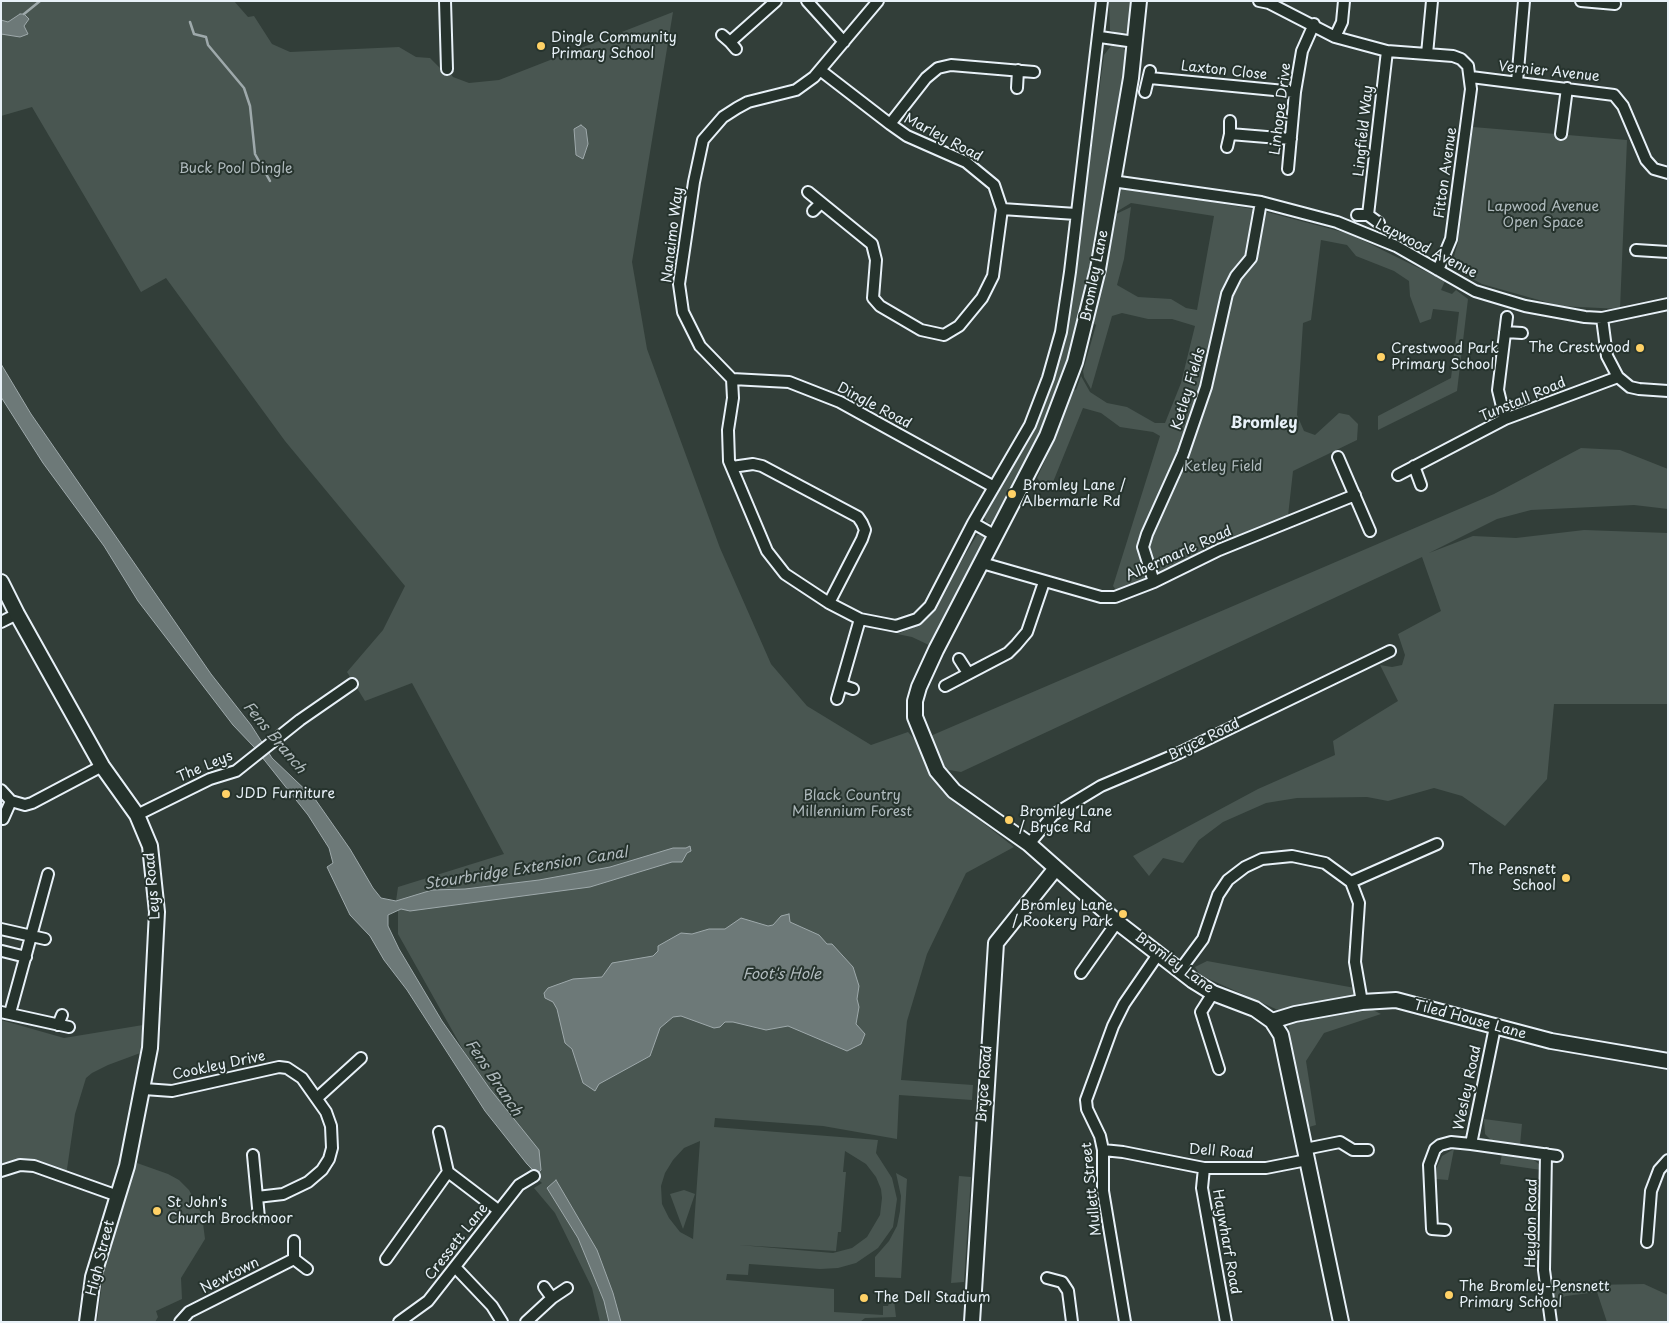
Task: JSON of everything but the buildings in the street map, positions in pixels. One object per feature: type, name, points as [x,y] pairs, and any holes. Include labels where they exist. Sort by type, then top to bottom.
[{"type":"street","points":[[445,1],[448,69]]},
{"type":"street","points":[[729,42],[776,1]]},
{"type":"street","points":[[807,1],[844,42]]},
{"type":"street","name":"Nanaimo Way","points":[[732,379],[700,346],[687,323],[680,298],[679,284],[700,151],[704,140],[730,112],[748,102],[796,90],[820,70],[878,1]]},
{"type":"street","points":[[1102,1],[1100,36],[1135,42]]},
{"type":"street","name":"Bromley Lane","points":[[1139,1],[1135,42],[1096,277],[1075,362],[1047,436],[919,687],[914,710],[923,740],[937,771],[954,791],[1029,844],[1118,922],[1180,970],[1213,993],[1255,1009],[1272,1021]]},
{"type":"street","points":[[1259,1],[1269,2],[1336,37],[1386,51],[1462,59],[1468,66],[1471,77]]},
{"type":"street","points":[[1336,37],[1342,22],[1344,1]]},
{"type":"street","points":[[1427,54],[1432,1]]},
{"type":"street","points":[[1517,82],[1524,1]]},
{"type":"street","points":[[1581,1],[1616,6]]},
{"type":"street","name":"Linhope Drive","points":[[1288,169],[1295,92],[1302,51],[1314,24]]},
{"type":"street","name":"Bromley Lane","points":[[973,523],[1030,425],[1048,378],[1061,332],[1100,36]]},
{"type":"street","name":"Lingfield Way","points":[[1368,215],[1386,51]]},
{"type":"street","points":[[890,124],[926,78],[938,68],[951,65],[1034,72]]},
{"type":"street","name":"Marley Road","points":[[808,192],[872,244],[876,254],[873,298],[876,302],[921,330],[944,335],[960,326],[982,298],[992,276],[1002,209],[994,185],[966,162],[907,136],[820,70]]},
{"type":"street","points":[[1017,88],[1018,70]]},
{"type":"street","name":"Laxton Close","points":[[1145,92],[1150,74],[1295,92]]},
{"type":"street","name":"Vernier Avenue","points":[[1471,77],[1607,92],[1618,98],[1624,106],[1646,160],[1654,169],[1668,173]]},
{"type":"street","name":"Fitton Avenue","points":[[1438,270],[1451,239],[1471,77]]},
{"type":"street","points":[[1561,134],[1567,88]]},
{"type":"street","points":[[1227,147],[1230,121]]},
{"type":"street","points":[[1562,122],[1574,124]]},
{"type":"street","points":[[1230,134],[1291,139]]},
{"type":"street","name":"Lapwood Avenue","points":[[1112,181],[1261,202],[1337,222],[1396,246],[1475,290],[1525,306],[1585,318],[1602,318],[1668,304]]},
{"type":"street","points":[[813,211],[821,202]]},
{"type":"street","name":"Ketley Fields","points":[[1154,582],[1143,547],[1183,454],[1204,394],[1227,294],[1236,276],[1251,258],[1261,202]]},
{"type":"street","points":[[1002,209],[1076,214]]},
{"type":"street","points":[[1357,215],[1368,215],[1379,223]]},
{"type":"street","points":[[1636,250],[1667,250]]},
{"type":"street","points":[[1505,419],[1498,390],[1507,317]]},
{"type":"street","points":[[1602,318],[1607,356],[1618,377],[1630,387],[1668,391]]},
{"type":"street","points":[[1505,332],[1522,333]]},
{"type":"street","name":"Tunstall Road","points":[[1398,475],[1505,419],[1618,377]]},
{"type":"street","points":[[732,379],[733,398],[728,430],[729,461],[767,551],[785,574],[829,603],[860,619],[896,626],[917,619],[930,606],[973,523],[996,536]]},
{"type":"street","name":"Dingle Road","points":[[732,379],[789,382],[840,402],[994,487]]},
{"type":"street","points":[[1338,457],[1370,531]]},
{"type":"street","points":[[732,467],[753,464],[762,466],[858,517],[862,522],[865,530],[862,539],[829,603]]},
{"type":"street","points":[[1414,466],[1420,485]]},
{"type":"street","name":"Albermarle Road","points":[[982,563],[1101,597],[1115,597],[1154,582],[1219,550],[1355,495]]},
{"type":"street","name":"Leys Road","points":[[1,582],[102,766],[137,815],[150,846],[157,912],[150,1048],[144,1089],[118,1196]]},
{"type":"street","points":[[945,686],[1008,653],[1027,632],[1044,582]]},
{"type":"street","points":[[1,622],[17,614]]},
{"type":"street","points":[[837,699],[860,619]]},
{"type":"street","name":"Bryce Road","points":[[1029,844],[1052,815],[1101,786],[1179,753],[1390,651]]},
{"type":"street","points":[[959,659],[968,674]]},
{"type":"street","name":"The Leys","points":[[137,815],[210,779],[236,771],[272,742],[352,684]]},
{"type":"street","points":[[841,685],[852,689]]},
{"type":"street","points":[[1,790],[11,801],[25,805],[102,766]]},
{"type":"street","points":[[3,819],[11,801]]},
{"type":"street","points":[[1351,882],[1437,844]]},
{"type":"street","points":[[1180,970],[1204,939],[1218,895],[1228,880],[1245,867],[1262,859],[1292,856],[1325,863],[1351,882],[1359,902],[1355,962],[1362,1002]]},
{"type":"street","name":"Bryce Road","points":[[972,1322],[996,943],[1056,868]]},
{"type":"street","points":[[48,874],[33,935],[6,1012],[63,1022]]},
{"type":"street","points":[[1081,973],[1118,922]]},
{"type":"street","points":[[1,929],[45,938]]},
{"type":"street","points":[[2,951],[26,957]]},
{"type":"street","name":"Mullett Street","points":[[1125,1322],[1103,1191],[1103,1150],[1100,1136],[1087,1109],[1088,1092],[1124,1004],[1159,953]]},
{"type":"street","points":[[1213,993],[1201,1012],[1219,1069]]},
{"type":"street","name":"Tiled House Lane","points":[[1272,1021],[1295,1014],[1362,1002],[1396,1000],[1552,1042],[1668,1060]]},
{"type":"street","points":[[1272,1021],[1281,1035],[1342,1322]]},
{"type":"street","name":"Wesley Road","points":[[1444,1230],[1432,1229],[1430,1165],[1432,1155],[1435,1149],[1446,1143],[1470,1144],[1494,1027]]},
{"type":"street","points":[[318,1098],[360,1058]]},
{"type":"street","name":"Cookley Drive","points":[[144,1089],[172,1091],[280,1067],[287,1068],[302,1078],[318,1098],[331,1126],[332,1148],[329,1159],[322,1170],[308,1182],[283,1194],[257,1197]]},
{"type":"street","points":[[439,1132],[448,1172],[498,1210]]},
{"type":"street","name":"Dell Road","points":[[1103,1150],[1123,1152],[1204,1168],[1266,1168],[1340,1142],[1353,1150],[1368,1150]]},
{"type":"street","name":"Heydon Road","points":[[1470,1144],[1552,1155],[1544,1270],[1551,1322]]},
{"type":"street","points":[[253,1155],[259,1218]]},
{"type":"street","points":[[1647,1242],[1651,1191],[1659,1170],[1668,1160]]},
{"type":"street","points":[[1,1171],[20,1165],[34,1166],[118,1196]]},
{"type":"street","name":"Haywharf Road","points":[[1204,1168],[1202,1188],[1226,1322]]},
{"type":"street","points":[[386,1259],[448,1172]]},
{"type":"street","name":"Cressett Lane","points":[[399,1322],[428,1301],[519,1185],[534,1176]]},
{"type":"street","name":"High Street","points":[[88,1322],[93,1277],[118,1196]]},
{"type":"street","points":[[294,1241],[294,1259],[307,1269]]},
{"type":"street","name":"Newtown","points":[[180,1322],[189,1312],[294,1259]]},
{"type":"street","points":[[455,1267],[492,1306],[502,1322]]},
{"type":"street","points":[[1047,1278],[1062,1282],[1068,1292],[1072,1322]]},
{"type":"street","points":[[544,1287],[552,1298]]},
{"type":"street","points":[[526,1322],[552,1298],[567,1288]]},
{"type":"green space","points":[[1,1],[234,1],[248,17],[254,16],[272,44],[290,52],[399,47],[416,57],[430,58],[440,68],[447,69],[453,77],[469,83],[499,80],[673,12],[632,262],[647,349],[720,548],[771,664],[807,706],[871,745],[908,732],[917,742],[942,791],[1014,847],[966,873],[927,954],[907,1021],[901,1080],[973,1085],[972,1100],[899,1095],[897,1139],[823,1126],[715,1118],[714,1127],[878,1140],[876,1153],[892,1178],[897,1199],[893,1227],[878,1248],[856,1263],[838,1268],[820,1269],[749,1264],[748,1275],[727,1274],[726,1280],[834,1289],[834,1312],[883,1315],[883,1306],[888,1306],[890,1300],[894,1300],[896,1317],[865,1318],[860,1322],[600,1322],[592,1288],[555,1213],[534,1188],[542,1183],[534,1176],[398,934],[398,900],[396,901],[398,887],[504,854],[412,683],[365,701],[347,672],[383,630],[405,586],[285,441],[166,278],[141,292],[32,107],[1,116]],"holes":[[[700,1141],[693,1239],[680,1232],[669,1218],[662,1204],[661,1186],[665,1173],[673,1160],[684,1148]],[[845,1151],[866,1164],[876,1177],[881,1189],[880,1215],[867,1237],[852,1248],[833,1253],[739,1245],[836,1251],[838,1232],[841,1232],[846,1172],[843,1172]]]},
{"type":"green space","points":[[1109,1],[1133,1],[1128,32],[1117,34],[1110,30]]},
{"type":"green space","points":[[1111,46],[1121,46],[1128,53],[1118,122],[1086,297],[1076,339],[1046,426],[995,523],[987,523],[984,517],[1033,427],[1055,375],[1069,313],[1104,55]]},
{"type":"green space","name":"Lapwood Avenue Open Space","points":[[1473,127],[1627,140],[1620,309],[1560,306],[1482,284],[1456,270],[1453,260],[1458,242]]},
{"type":"green space","name":"Ketley Field","points":[[1122,187],[1259,210],[1350,234],[1445,281],[1441,290],[1452,294],[1456,290],[1468,299],[1457,391],[1378,430],[1378,416],[1451,378],[1459,312],[1433,309],[1431,319],[1420,323],[1410,296],[1409,281],[1394,271],[1356,256],[1347,245],[1321,240],[1311,320],[1303,323],[1297,415],[1304,431],[1315,435],[1339,413],[1349,415],[1358,424],[1357,440],[1293,471],[1288,516],[1117,591],[1113,586],[1160,436],[1153,432],[1120,427],[1101,413],[1083,408],[1049,492],[1037,478],[1057,434],[1056,429],[1070,388],[1076,390],[1081,376],[1090,392],[1107,403],[1127,407],[1155,423],[1165,423],[1181,383],[1195,326],[1172,319],[1148,319],[1122,313],[1112,316],[1091,389],[1084,377],[1083,371],[1096,325],[1090,320],[1116,214],[1131,207],[1124,259],[1117,285],[1138,297],[1171,299],[1186,308],[1197,310],[1214,216],[1131,203],[1116,212]]},
{"type":"green space","points":[[1581,448],[1620,450],[1668,469],[1668,509],[1634,505],[1531,510],[1497,519],[1429,553],[1473,536],[1516,538],[1584,530],[1668,533],[1668,704],[1554,704],[1547,779],[1505,826],[1462,796],[1434,788],[1388,801],[1367,797],[1297,798],[1266,803],[1223,822],[1199,840],[1183,863],[1163,858],[1149,876],[1133,856],[1258,789],[1335,755],[1333,741],[1398,701],[1380,665],[1392,667],[1402,665],[1405,655],[1398,634],[1441,611],[1422,557],[961,772],[943,769],[928,737],[1494,494]]},
{"type":"green space","points":[[977,535],[983,535],[986,541],[931,646],[912,637],[897,634],[912,628],[931,612]]},
{"type":"green space","points":[[1207,961],[1355,988],[1356,998],[1278,1010],[1200,975],[1195,967]]},
{"type":"green space","points":[[1369,1008],[1381,1014],[1324,1033],[1306,1061],[1316,1125],[1309,1127],[1290,1049],[1289,1023]]},
{"type":"green space","points":[[1,1020],[64,1038],[143,1025],[143,1052],[108,1065],[86,1078],[75,1114],[66,1176],[17,1162],[1,1164]]},
{"type":"green space","points":[[1484,1119],[1522,1124],[1520,1145],[1491,1140],[1485,1134]]},
{"type":"green space","points":[[1454,1149],[1448,1180],[1436,1179],[1437,1167],[1442,1156]]},
{"type":"green space","points":[[1502,1154],[1534,1160],[1540,1165],[1541,1170],[1500,1164]]},
{"type":"green space","points":[[137,1163],[168,1174],[179,1180],[189,1190],[202,1215],[205,1239],[181,1278],[182,1299],[156,1311],[158,1317],[155,1322],[97,1322],[104,1268]]},
{"type":"green space","points":[[896,1173],[907,1179],[901,1278],[875,1277],[875,1257],[889,1241],[897,1226],[901,1196]]},
{"type":"green space","points":[[959,1176],[971,1177],[964,1282],[951,1283]]},
{"type":"green space","points":[[684,1190],[695,1194],[683,1229],[670,1194]]},
{"type":"green space","points":[[1552,1281],[1590,1285],[1644,1284],[1668,1295],[1668,1322],[1607,1322],[1597,1292],[1566,1296],[1551,1302]]},
{"type":"water","points":[[20,14],[24,14],[29,19],[24,26],[28,34],[20,37],[1,34],[1,20],[8,22]]},
{"type":"water","points":[[581,125],[586,129],[588,144],[583,159],[576,155],[574,129]]},
{"type":"water","points":[[1,364],[31,414],[211,674],[251,725],[272,758],[315,799],[381,898],[396,901],[432,890],[465,889],[539,880],[610,867],[673,848],[686,848],[690,846],[691,851],[687,853],[682,862],[672,862],[590,887],[410,911],[401,909],[388,915],[388,926],[399,949],[442,1021],[490,1089],[539,1150],[541,1170],[539,1172],[536,1173],[527,1164],[485,1111],[370,936],[350,915],[327,867],[333,863],[329,848],[308,815],[254,747],[233,725],[138,601],[104,546],[43,463],[1,397]]},
{"type":"water","name":"Foot's Hole","points":[[789,914],[790,922],[819,935],[827,944],[832,944],[853,967],[859,986],[857,999],[859,1007],[856,1024],[865,1034],[861,1044],[847,1051],[788,1026],[766,1030],[733,1022],[725,1022],[720,1027],[714,1028],[681,1016],[673,1017],[660,1028],[650,1056],[599,1084],[595,1091],[583,1083],[572,1049],[565,1043],[557,1009],[553,1002],[545,998],[544,993],[548,988],[573,979],[602,977],[612,963],[653,956],[658,951],[658,946],[681,933],[692,934],[709,929],[725,929],[741,918],[768,926],[773,925],[781,916]]},
{"type":"water","points":[[556,1180],[597,1250],[613,1293],[621,1322],[609,1322],[604,1301],[578,1238],[547,1188]]},
{"type":"waterway","points":[[24,14],[40,1]]},
{"type":"waterway","points":[[190,22],[194,34],[206,37],[208,45],[244,88],[250,106],[255,154],[270,181]]},
{"type":"place","name":"Dingle Community Primary School","points":[[541,46]]},
{"type":"place","name":"The Crestwood","points":[[1640,348]]},
{"type":"place","name":"Crestwood Park Primary School","points":[[1381,357]]},
{"type":"place","name":"Bromley Lane / Albermarle Rd","points":[[1012,494]]},
{"type":"place","name":"JDD Furniture","points":[[226,794]]},
{"type":"place","name":"Bromley Lane / Bryce Rd","points":[[1009,820]]},
{"type":"place","name":"The Pensnett School","points":[[1566,878]]},
{"type":"place","name":"Bromley Lane / Rookery Park","points":[[1123,914]]},
{"type":"place","name":"St John's Church Brockmoor","points":[[157,1211]]},
{"type":"place","name":"The Bromley-Pensnett Primary School","points":[[1449,1295]]},
{"type":"place","name":"The Dell Stadium","points":[[864,1298]]},
{"type":"district","name":"Bromley","points":[[1264,424]]},
{"type":"park label","name":"Buck Pool Dingle","points":[[236,169]]},
{"type":"park label","name":"Black Country Millennium Forest","points":[[852,804]]},
{"type":"water label","name":"Fens Branch","points":[[274,738]]},
{"type":"water label","name":"Stourbridge Extension Canal","points":[[526,869]]},
{"type":"water label","name":"Fens Branch","points":[[493,1078]]}]
